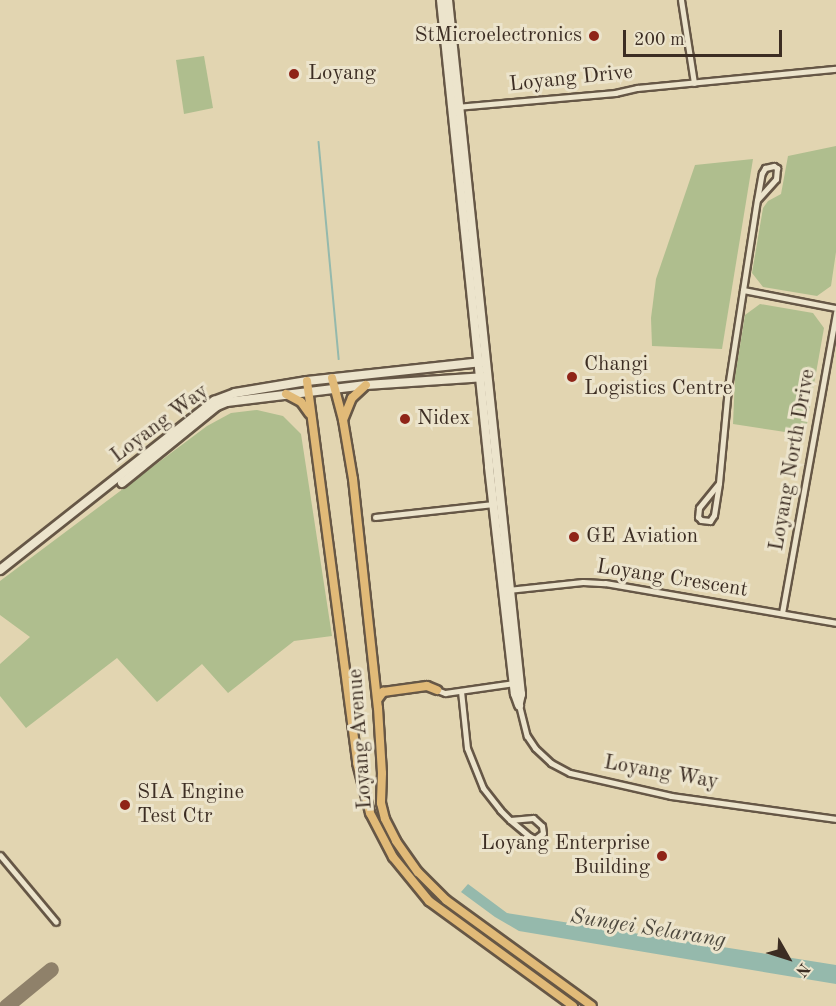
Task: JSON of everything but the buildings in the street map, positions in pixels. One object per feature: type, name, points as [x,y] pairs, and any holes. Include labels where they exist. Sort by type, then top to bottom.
[{"type":"main road","name":"Loyang Avenue","points":[[332,378],[343,420],[353,479],[378,699],[382,774],[381,803],[396,841],[418,872],[447,900],[592,1006]]},
{"type":"main road","name":"Loyang Avenue","points":[[307,381],[357,763],[365,798],[376,827],[393,857],[429,901],[573,1006]]},
{"type":"main road","points":[[343,420],[352,398],[366,385]]},
{"type":"main road","points":[[286,394],[301,402],[311,419]]},
{"type":"main road","points":[[378,699],[383,692],[427,686],[437,690]]},
{"type":"street","name":"Loyang Way","points":[[441,0],[456,107]]},
{"type":"street","name":"Loyang Way","points":[[448,0],[456,107],[506,590],[519,705],[527,736],[550,763],[570,773],[670,796],[836,819]]},
{"type":"street","points":[[681,0],[694,83]]},
{"type":"street","name":"Loyang Drive","points":[[456,107],[615,93],[836,69]]},
{"type":"street","points":[[719,483],[699,508],[698,517],[701,520],[710,521],[714,515],[719,483],[728,387],[757,201],[762,173],[765,168],[774,166],[777,168],[776,179],[757,201]]},
{"type":"street","points":[[743,290],[836,310]]},
{"type":"street","name":"Loyang North Drive","points":[[782,614],[836,310]]},
{"type":"street","name":"Loyang Way","points":[[0,570],[214,401],[236,393],[307,381],[482,362]]},
{"type":"street","name":"Loyang Way","points":[[0,576],[217,406],[233,401],[366,385],[484,377]]},
{"type":"street","points":[[375,517],[497,501]]},
{"type":"street","name":"Loyang Crescent","points":[[506,590],[583,582],[604,584],[836,622]]},
{"type":"street","name":"Loyang Way","points":[[516,680],[520,690],[519,705]]},
{"type":"street","points":[[437,690],[445,693],[461,691],[516,680]]},
{"type":"street","points":[[461,691],[467,748],[477,775],[488,794],[510,820],[532,838],[538,838],[543,833],[542,826],[533,818],[510,820]]},
{"type":"street","points":[[0,855],[56,922]]},
{"type":"green space","points":[[204,56],[213,108],[184,114],[176,60]]},
{"type":"green space","points":[[836,146],[836,252],[831,286],[817,296],[763,287],[752,273],[763,208],[768,201],[781,194],[788,156]]},
{"type":"green space","points":[[753,159],[722,349],[652,346],[651,318],[656,279],[695,165]]},
{"type":"green space","points":[[760,304],[813,313],[824,328],[805,435],[733,424],[735,377],[745,315]]},
{"type":"green space","points":[[257,410],[283,416],[301,434],[332,636],[294,641],[228,693],[202,664],[157,702],[117,658],[26,728],[0,696],[0,664],[30,637],[0,615],[0,581],[207,426],[231,413]]},
{"type":"water","points":[[468,884],[507,913],[836,965],[836,984],[519,931],[461,892]]},
{"type":"waterway","points":[[319,142],[339,359]]},
{"type":"taxiway","points":[[6,1006],[51,969]]},
{"type":"place","name":"StMicroelectronics","points":[[594,36]]},
{"type":"place","name":"Loyang","points":[[294,74]]},
{"type":"place","name":"Changi Logistics Centre","points":[[572,377]]},
{"type":"place","name":"Nidex","points":[[405,419]]},
{"type":"place","name":"GE Aviation","points":[[574,537]]},
{"type":"place","name":"SIA Engine Test Ctr","points":[[125,805]]},
{"type":"place","name":"Loyang Enterprise Building","points":[[662,856]]},
{"type":"water label","name":"Sungei Selarang","points":[[648,929]]}]
